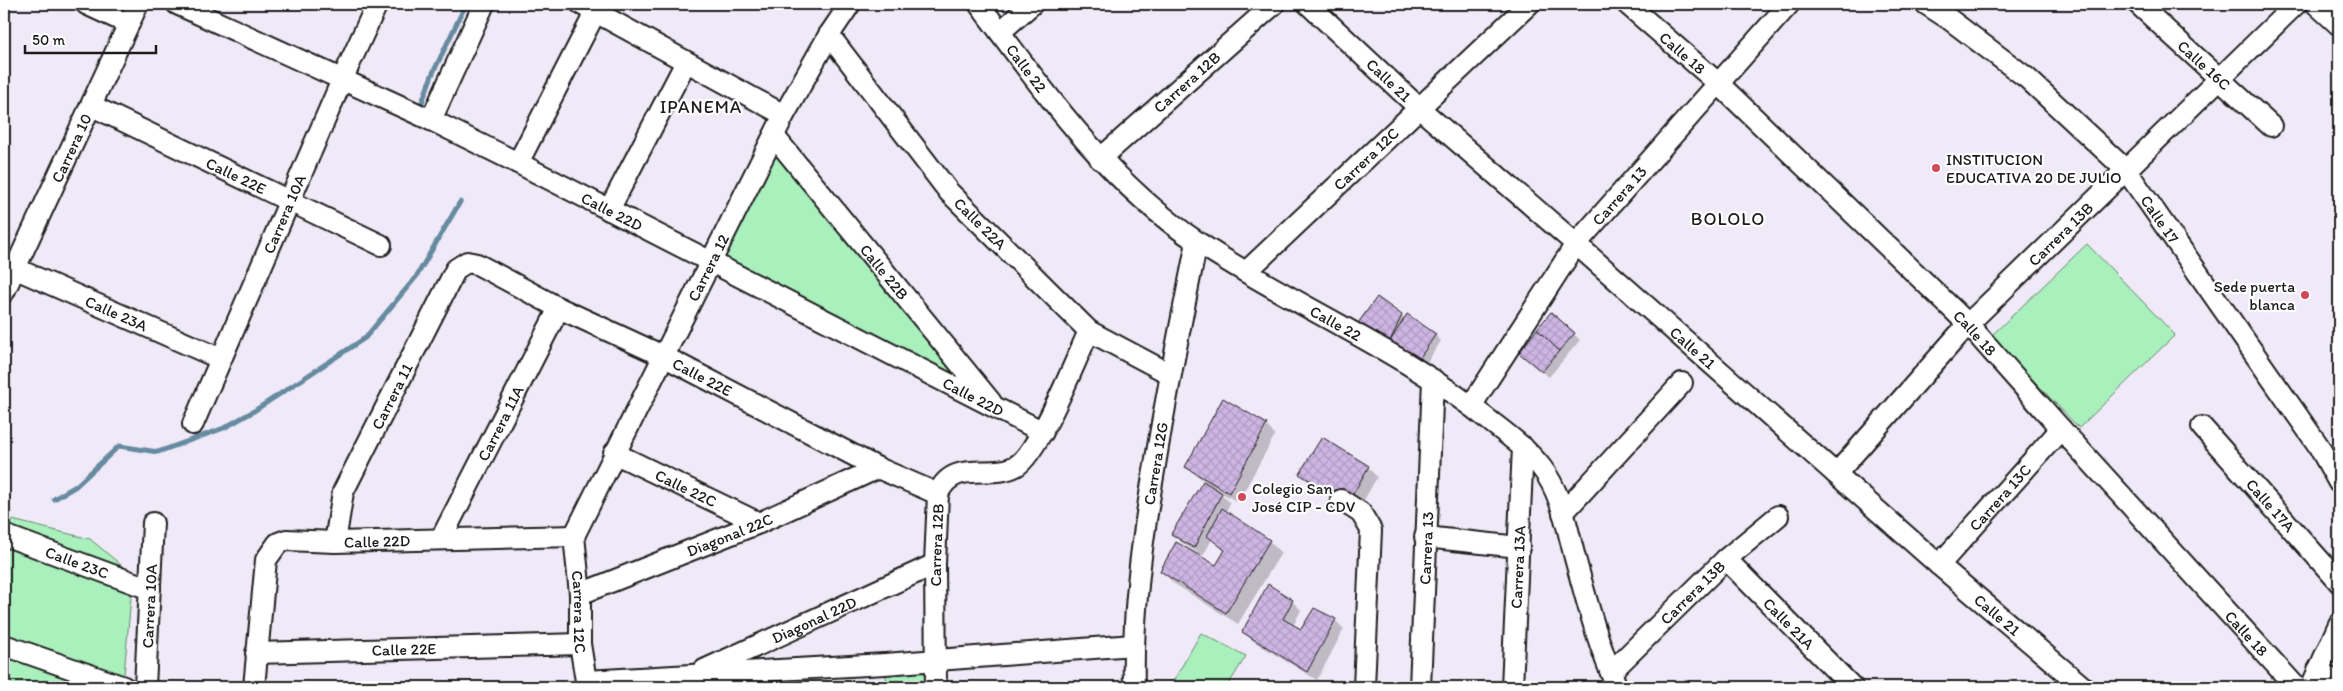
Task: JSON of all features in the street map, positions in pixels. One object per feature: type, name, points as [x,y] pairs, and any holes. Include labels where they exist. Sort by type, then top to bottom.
[{"type":"street","points":[[86,4],[129,24]]},
{"type":"street","name":"Carrera 10","points":[[4,292],[138,4]]},
{"type":"street","name":"Calle 22D","points":[[177,4],[431,120],[1042,432]]},
{"type":"street","name":"Carrera 10A","points":[[193,424],[342,80],[377,4]]},
{"type":"street","points":[[431,120],[484,4]]},
{"type":"street","name":"Carrera 12","points":[[574,536],[662,356],[784,115],[829,35],[850,4]]},
{"type":"street","name":"Calle 22","points":[[979,4],[1100,159],[1129,188],[1197,242],[1433,380],[1471,406],[1523,447],[1541,467],[1552,486],[1563,513],[1598,641],[1614,680]]},
{"type":"street","points":[[1000,32],[1032,4]]},
{"type":"street","name":"Carrera 12B","points":[[1100,159],[1274,4]]},
{"type":"street","name":"Calle 21","points":[[1308,4],[1419,108],[1939,565],[2083,687]]},
{"type":"street","name":"Carrera 12C","points":[[1246,272],[1529,4]]},
{"type":"street","name":"Calle 18","points":[[1627,4],[1719,84],[1968,324],[2296,687]]},
{"type":"street","name":"Carrera 13","points":[[1471,406],[1576,244],[1789,4]]},
{"type":"street","name":"Calle 17","points":[[1926,4],[1949,18],[2027,78],[2126,170],[2318,446],[2339,483]]},
{"type":"street","name":"Calle 16C","points":[[2138,4],[2271,126]]},
{"type":"street","name":"Carrera 13B","points":[[1836,474],[1968,324],[2296,4]]},
{"type":"street","points":[[2316,4],[2339,25]]},
{"type":"street","points":[[518,164],[588,8],[784,115]]},
{"type":"street","name":"Calle 22A","points":[[829,35],[949,192],[1089,331],[1170,374]]},
{"type":"street","points":[[609,210],[686,62]]},
{"type":"street","name":"Calle 22E","points":[[92,106],[381,245]]},
{"type":"street","name":"Calle 22B","points":[[774,136],[995,407]]},
{"type":"street","name":"Carrera 12G","points":[[1134,687],[1133,645],[1141,549],[1170,374],[1197,242]]},
{"type":"street","name":"Calle 22E","points":[[467,262],[477,264],[560,308],[662,356],[878,468],[938,494]]},
{"type":"street","name":"Carrera 11","points":[[335,542],[343,492],[456,268],[467,262]]},
{"type":"street","name":"Calle 23A","points":[[14,268],[221,359]]},
{"type":"street","name":"Carrera 11A","points":[[441,540],[560,308]]},
{"type":"street","name":"Carrera 12B","points":[[936,687],[938,494],[942,484],[959,473],[1002,470],[1017,465],[1042,432],[1089,331]]},
{"type":"street","name":"Carrera 13","points":[[1420,687],[1433,380]]},
{"type":"street","points":[[1563,513],[1682,383]]},
{"type":"street","name":"Calle 17A","points":[[2202,426],[2339,582]]},
{"type":"street","name":"Carrera 13C","points":[[1939,565],[2061,429]]},
{"type":"street","name":"Carrera 13A","points":[[1512,687],[1523,447]]},
{"type":"street","name":"Calle 22C","points":[[614,453],[758,523]]},
{"type":"street","name":"Diagonal 22C","points":[[580,594],[758,523],[878,468]]},
{"type":"street","points":[[1341,500],[1361,513],[1371,530],[1364,687]]},
{"type":"street","name":"Carrera 13B","points":[[1614,680],[1726,559],[1778,516]]},
{"type":"street","name":"Carrera 10A","points":[[145,687],[153,523]]},
{"type":"street","name":"Calle 23C","points":[[4,534],[150,589]]},
{"type":"street","name":"Calle 22D","points":[[256,653],[266,560],[271,550],[278,543],[286,540],[335,542],[574,536]]},
{"type":"street","name":"Carrera 12C","points":[[574,536],[580,594],[580,644],[586,684]]},
{"type":"street","points":[[1425,537],[1519,547]]},
{"type":"street","name":"Calle 21A","points":[[1726,559],[1852,687]]},
{"type":"street","name":"Diagonal 22D","points":[[693,675],[936,564]]},
{"type":"street","points":[[2339,624],[2314,678],[2339,684]]},
{"type":"street","name":"Calle 22E","points":[[256,653],[580,644]]},
{"type":"street","points":[[4,645],[124,687]]},
{"type":"street","points":[[586,684],[1133,645]]},
{"type":"street","points":[[254,687],[256,653]]},
{"type":"green space","points":[[774,136],[995,407],[710,262]]},
{"type":"green space","points":[[2087,244],[2175,335],[2079,428],[1991,336]]},
{"type":"green space","points":[[4,518],[90,539],[133,575],[124,674],[114,687],[4,687]]},
{"type":"green space","points":[[1201,633],[1246,656],[1227,687],[1170,687]]},
{"type":"green space","points":[[935,658],[936,687],[887,687],[885,664]]},
{"type":"building","points":[[1377,297],[1402,315],[1389,343],[1358,323]]},
{"type":"building","points":[[1551,312],[1575,333],[1559,351],[1537,329]]},
{"type":"building","points":[[1407,314],[1436,334],[1415,365],[1389,343]]},
{"type":"building","points":[[1537,329],[1559,351],[1542,372],[1519,353]]},
{"type":"building","points":[[1223,398],[1267,424],[1229,493],[1185,467]]},
{"type":"building","points":[[1322,437],[1369,466],[1348,503],[1299,474]]},
{"type":"building","points":[[1203,481],[1222,493],[1194,548],[1171,534]]},
{"type":"building","points":[[1222,508],[1270,540],[1226,613],[1160,571],[1176,542],[1216,565],[1225,550],[1207,536]]},
{"type":"building","points":[[1268,584],[1293,600],[1283,619],[1301,629],[1314,608],[1336,619],[1307,672],[1242,632]]},
{"type":"waterway","points":[[421,105],[432,75],[466,4]]},
{"type":"waterway","points":[[54,499],[76,486],[119,446],[158,452],[224,428],[254,411],[365,338],[416,277],[460,202]]},
{"type":"place","name":"INSTITUCION EDUCATIVA 20 DE JULIO","points":[[1936,168]]},
{"type":"place","name":"Sede puerta blanca","points":[[2305,295]]},
{"type":"place","name":"Colegio San José CIP - CDV","points":[[1242,497]]},
{"type":"district","name":"IPANEMA","points":[[701,107]]},
{"type":"district","name":"BOLOLO","points":[[1728,219]]}]
